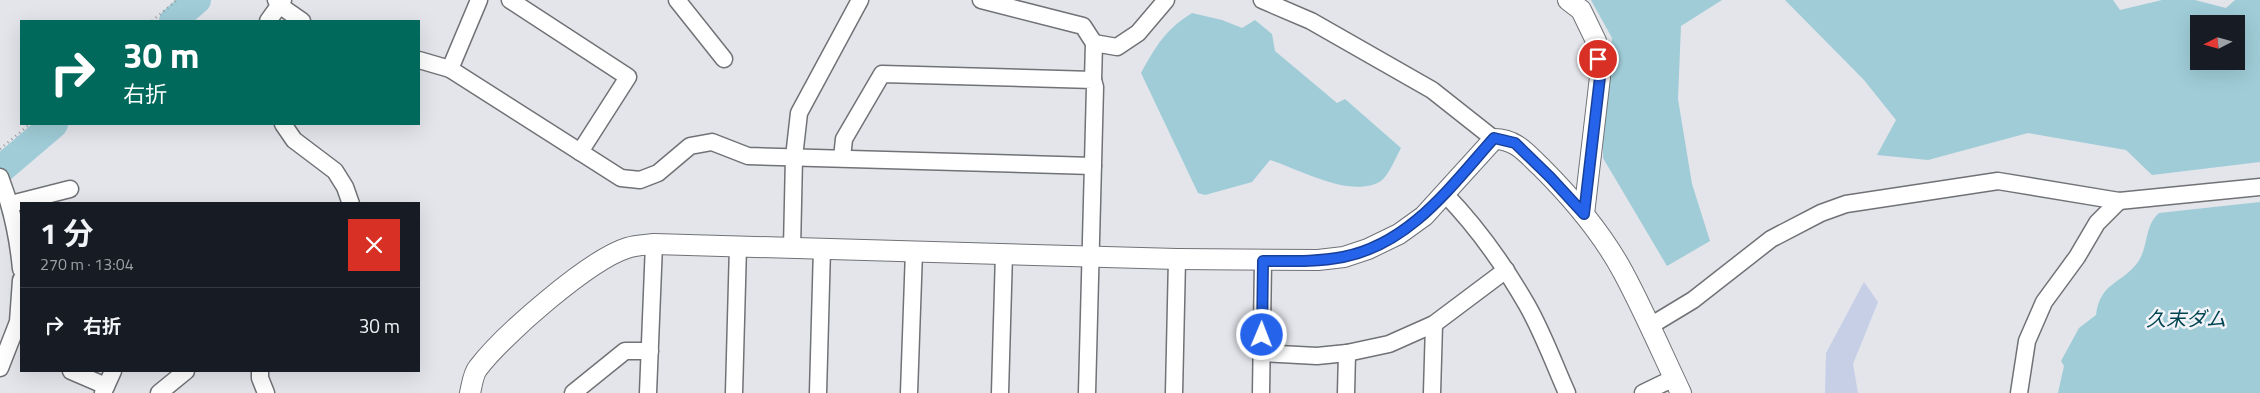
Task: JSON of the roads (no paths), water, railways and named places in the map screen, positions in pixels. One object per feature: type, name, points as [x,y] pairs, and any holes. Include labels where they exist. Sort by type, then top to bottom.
[{"type":"street","points":[[450,69],[479,0]]},
{"type":"street","points":[[510,0],[628,76],[580,152]]},
{"type":"street","points":[[677,0],[724,59]]},
{"type":"street","points":[[792,248],[794,157],[799,113],[860,0]]},
{"type":"street","points":[[981,0],[1040,7],[1083,26],[1094,43],[1093,80],[1095,87],[1087,393]]},
{"type":"street","points":[[1094,43],[1117,47],[1138,33],[1166,0]]},
{"type":"street","points":[[1262,0],[1311,21],[1432,90],[1494,138],[1515,143],[1550,177],[1584,214],[1623,271],[1677,386],[1643,393]]},
{"type":"street","points":[[1568,0],[1582,10],[1596,41],[1600,77],[1584,214]]},
{"type":"street","points":[[269,20],[279,2],[301,20]]},
{"type":"street","points":[[420,60],[450,69],[621,178],[640,180],[658,173],[690,146],[712,142],[748,156],[1093,166]]},
{"type":"street","points":[[842,158],[844,140],[882,74],[1093,80]]},
{"type":"street","points":[[285,125],[294,140],[335,171],[346,187],[350,202]]},
{"type":"street","points":[[470,393],[477,370],[506,338],[572,282],[599,262],[627,248],[654,244],[1263,261],[1318,260],[1344,257],[1368,249],[1399,234],[1424,216],[1494,138]]},
{"type":"street","points":[[0,177],[11,204],[17,229],[20,259]]},
{"type":"street","points":[[1650,326],[1693,300],[1771,239],[1821,213],[1846,204],[1998,181],[2119,201],[2260,187]]},
{"type":"street","points":[[1445,194],[1470,219],[1506,270],[1528,307],[1567,393]]},
{"type":"street","points":[[23,202],[64,195]]},
{"type":"street","points":[[2019,393],[2028,341],[2044,302],[2077,257],[2097,223],[2119,201]]},
{"type":"street","points":[[11,204],[20,202]]},
{"type":"street","points":[[648,393],[654,244]]},
{"type":"street","points":[[734,393],[738,246]]},
{"type":"street","points":[[818,393],[822,248]]},
{"type":"street","points":[[910,393],[914,251]]},
{"type":"street","points":[[1000,393],[1004,253]]},
{"type":"street","points":[[1174,393],[1177,259]]},
{"type":"street","points":[[1261,393],[1263,261]]},
{"type":"street","points":[[1262,353],[1317,356],[1390,344],[1434,324],[1506,270]]},
{"type":"street","points":[[0,368],[18,322],[20,294]]},
{"type":"street","points":[[1432,393],[1434,324]]},
{"type":"street","points":[[573,393],[625,352],[650,351]]},
{"type":"street","points":[[1346,393],[1347,352]]},
{"type":"street","points":[[75,372],[107,383]]},
{"type":"street","points":[[159,393],[185,372]]},
{"type":"street","points":[[260,372],[260,378],[266,393]]},
{"type":"water","points":[[1591,0],[1722,0],[1681,26],[1678,99],[1692,184],[1710,241],[1667,266],[1603,158],[1603,132],[1612,38]]},
{"type":"water","points":[[1785,0],[2113,0],[2120,10],[2162,0],[2195,0],[2226,8],[2235,0],[2260,0],[2260,162],[2152,175],[2126,150],[2028,133],[1928,160],[1877,155],[1896,120],[1864,80]]},
{"type":"water","points":[[1192,13],[1222,20],[1242,28],[1255,20],[1272,34],[1275,51],[1337,103],[1345,99],[1401,148],[1384,178],[1369,186],[1341,185],[1270,160],[1252,182],[1205,195],[1198,193],[1141,73],[1162,39]]},
{"type":"water","name":"久末ダム","points":[[2260,202],[2260,393],[2058,393],[2064,366],[2061,361],[2079,328],[2096,315],[2102,296],[2112,284],[2125,275],[2138,262],[2151,224],[2159,213]]},
{"type":"waterway","points":[[174,20],[197,0]]},
{"type":"waterway","points":[[0,170],[53,125]]}]
